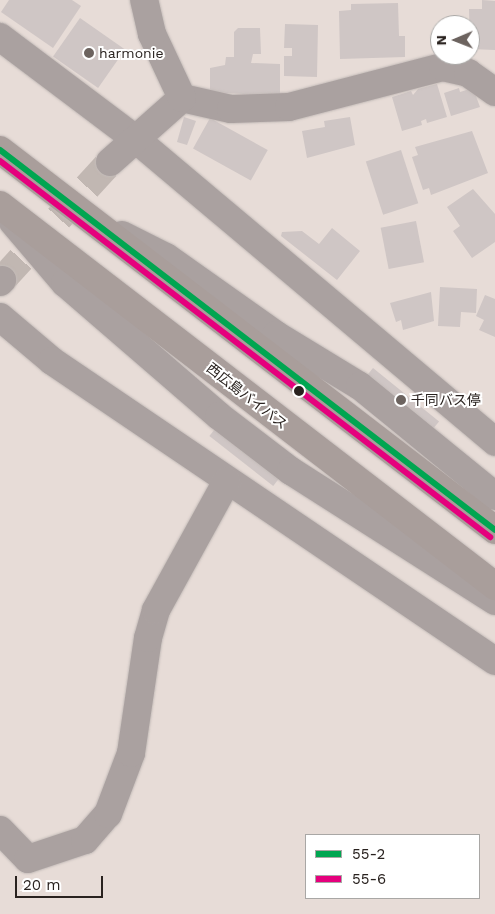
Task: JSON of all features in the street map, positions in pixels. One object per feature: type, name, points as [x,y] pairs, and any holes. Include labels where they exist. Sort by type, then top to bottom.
[{"type":"highway","points":[[0,150],[495,530]]},
{"type":"highway","name":"西広島バイパス","points":[[0,206],[495,586]]},
{"type":"street","points":[[144,0],[152,34],[182,98]]},
{"type":"street","points":[[0,37],[138,141],[495,442]]},
{"type":"street","points":[[182,98],[231,109],[289,107],[443,67],[468,73],[495,92]]},
{"type":"street","points":[[110,162],[138,141],[182,98]]},
{"type":"street","points":[[0,206],[65,283],[219,416],[292,471],[495,601]]},
{"type":"street","points":[[85,217],[166,257],[276,335],[360,386],[495,496]]},
{"type":"street","points":[[0,317],[52,361],[495,661]]},
{"type":"street","points":[[0,830],[28,859],[86,840],[108,814],[131,753],[148,638],[156,610],[228,481]]},
{"type":"building","points":[[9,0],[72,0],[81,6],[53,48],[1,12]]},
{"type":"building","points":[[482,0],[495,1],[495,50],[480,49],[480,15],[469,15],[469,9],[482,9]]},
{"type":"building","points":[[398,3],[399,36],[405,36],[405,57],[340,59],[339,11],[351,10],[351,4]]},
{"type":"building","name":"harmonie","points":[[80,18],[125,50],[98,88],[53,57]]},
{"type":"building","points":[[285,24],[318,25],[317,77],[284,76],[284,56],[292,56],[292,48],[284,48]]},
{"type":"building","points":[[238,28],[260,28],[261,54],[253,54],[251,63],[280,64],[280,96],[210,92],[210,68],[225,65],[226,57],[234,57],[234,32]]},
{"type":"building","points":[[437,84],[447,117],[427,123],[426,119],[421,121],[422,125],[402,131],[392,97],[411,91],[413,95],[418,89]]},
{"type":"building","points":[[459,88],[460,92],[473,88],[480,107],[451,116],[444,93]]},
{"type":"building","points":[[184,117],[196,121],[187,145],[177,142]]},
{"type":"building","points":[[350,117],[355,145],[307,158],[302,131],[325,127],[324,121]]},
{"type":"building","points":[[210,118],[268,150],[251,181],[193,149]]},
{"type":"building","points":[[472,131],[488,173],[431,195],[429,188],[423,190],[412,157],[418,155],[415,147]]},
{"type":"building","points":[[401,150],[418,203],[383,215],[366,161]]},
{"type":"building","points":[[473,189],[495,214],[495,242],[472,258],[453,231],[460,226],[447,207]]},
{"type":"building","points":[[416,221],[424,262],[389,269],[381,228]]},
{"type":"building","points":[[332,228],[360,251],[337,280],[281,236],[282,232],[302,231],[319,244]]},
{"type":"building","points":[[440,287],[477,289],[476,313],[461,312],[460,327],[438,326]]},
{"type":"building","points":[[431,292],[434,321],[403,330],[401,320],[396,322],[390,303]]},
{"type":"building","points":[[485,295],[495,299],[495,337],[479,330],[484,320],[476,316]]},
{"type":"building","name":"千同バス停","points":[[373,368],[439,421],[430,432],[364,379]]},
{"type":"building","points":[[218,425],[282,475],[273,486],[209,436]]},
{"type":"tunnel","points":[[2,280],[110,162]]},
{"type":"transit line","name":"55-2","points":[[0,150],[495,530]]},
{"type":"transit line","name":"55-6","points":[[0,161],[490,537]]},
{"type":"place","name":"harmonie","points":[[89,53]]},
{"type":"place","name":"千同バス停","points":[[401,400]]}]
